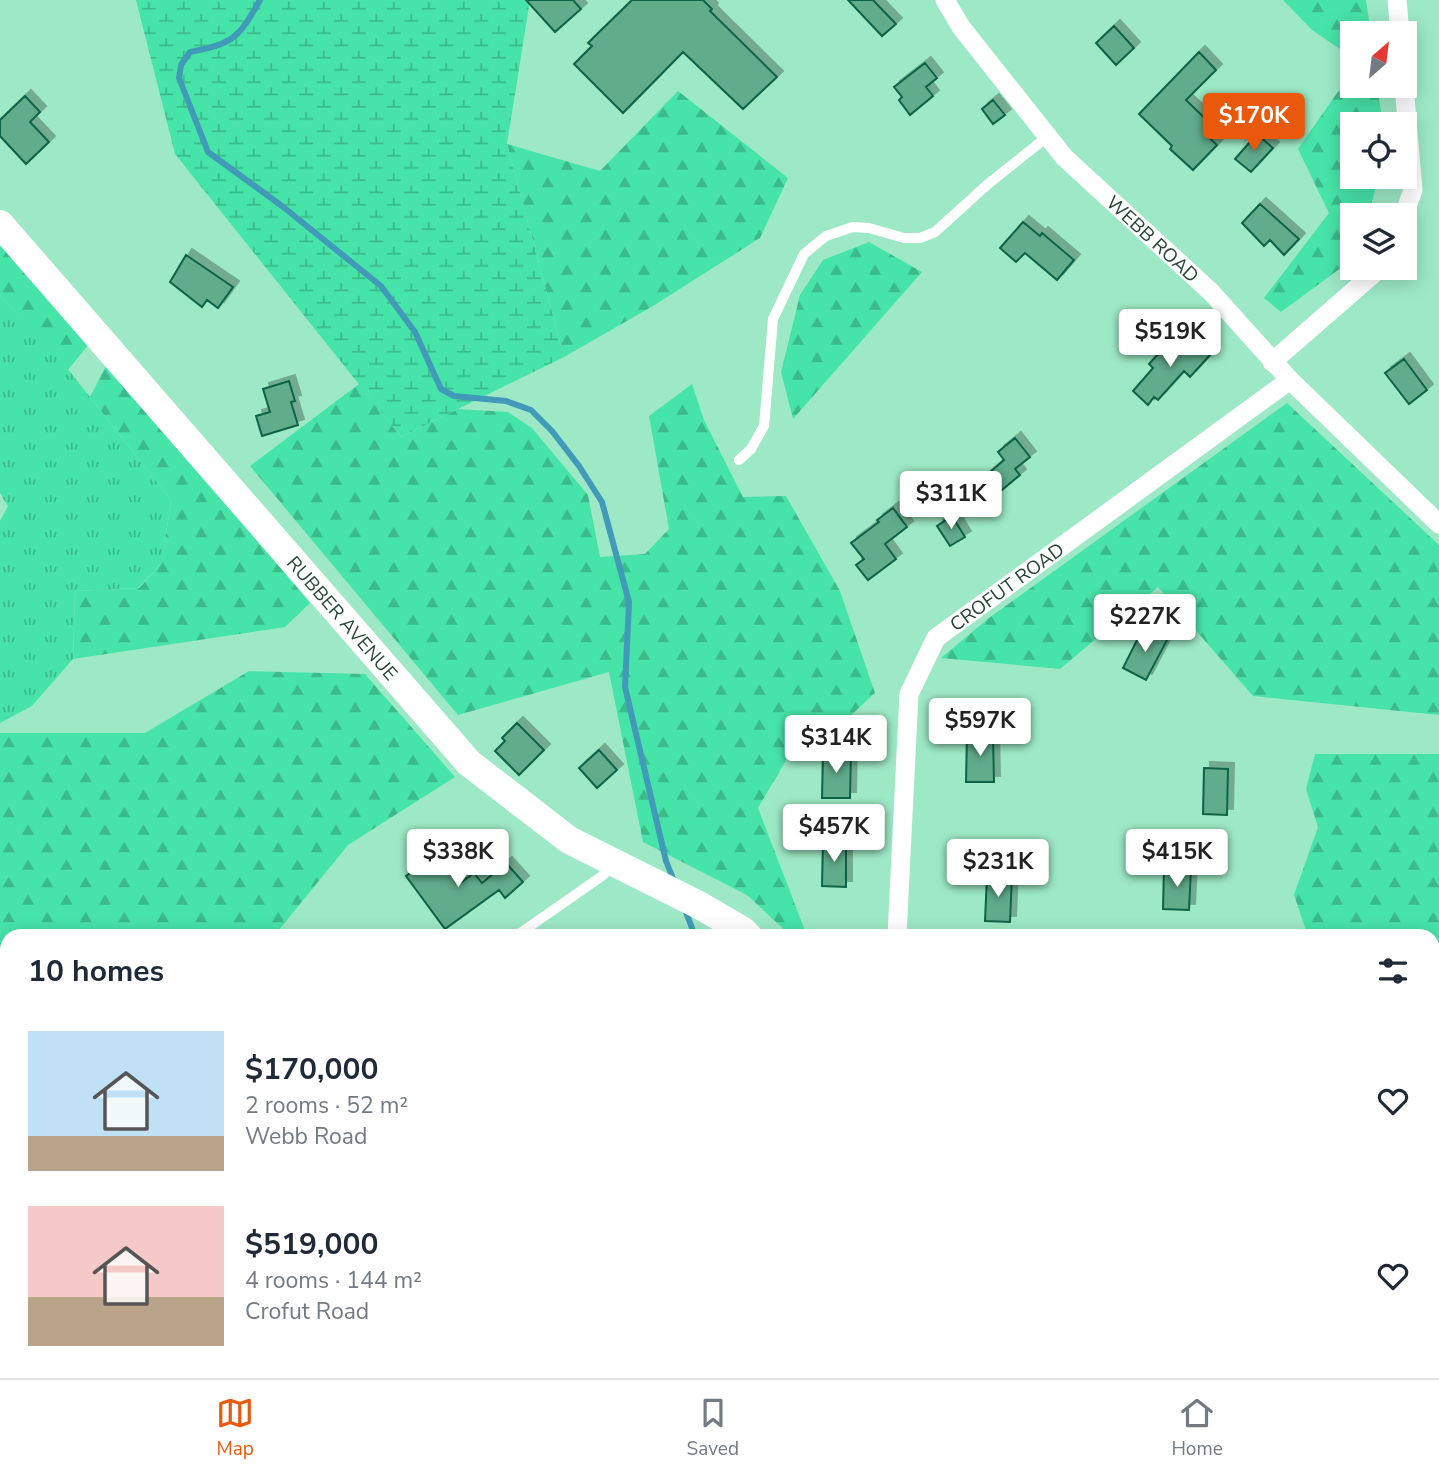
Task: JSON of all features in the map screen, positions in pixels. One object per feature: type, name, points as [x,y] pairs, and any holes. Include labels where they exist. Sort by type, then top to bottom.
[{"type":"street","name":"WEBB ROAD","points":[[945,0],[961,27],[1063,157],[1211,292],[1272,362],[1439,524]]},
{"type":"street","points":[[1397,0],[1399,21]]},
{"type":"street","points":[[1405,98],[1413,190],[1408,203]]},
{"type":"street","name":"RUBBER AVENUE","points":[[0,224],[469,763],[569,840],[699,905],[740,929]]},
{"type":"street","points":[[1272,362],[1366,280]]},
{"type":"street","name":"CROFUT ROAD","points":[[897,929],[909,694],[936,638],[1290,380]]},
{"type":"lane","points":[[739,460],[751,449],[764,426],[773,320],[804,254],[826,236],[853,227],[869,228],[904,238],[920,238],[935,232],[988,184],[1047,137]]},
{"type":"lane","points":[[526,929],[602,876],[614,864]]},
{"type":"green space","points":[[136,0],[530,0],[507,144],[564,357],[401,437],[175,154]]},
{"type":"green space","points":[[1283,0],[1366,0],[1369,21],[1340,21],[1340,49],[1312,30]]},
{"type":"green space","points":[[1340,89],[1340,98],[1379,98],[1381,112],[1340,112],[1340,189],[1376,189],[1371,203],[1340,203],[1340,269],[1281,312],[1264,298],[1329,213],[1298,149]]},
{"type":"green space","points":[[678,91],[788,178],[760,238],[653,306],[564,357],[507,144],[600,171]]},
{"type":"green space","points":[[869,242],[922,272],[793,419],[781,372],[800,295],[823,260]]},
{"type":"green space","points":[[0,243],[88,345],[68,370],[0,295]]},
{"type":"green space","points":[[0,295],[60,359],[171,500],[162,563],[138,588],[75,591],[73,659],[32,706],[0,723],[0,521],[8,506],[0,493]]},
{"type":"green space","points":[[107,364],[310,603],[285,627],[73,659],[75,591],[139,588],[162,563],[171,500],[90,397]]},
{"type":"green space","points":[[359,384],[401,437],[458,409],[508,412],[532,428],[588,495],[600,557],[645,554],[669,529],[649,416],[692,384],[704,420],[743,497],[786,496],[840,591],[875,693],[849,717],[795,745],[758,808],[804,929],[783,929],[747,895],[643,842],[609,672],[458,715],[250,466]]},
{"type":"green space","points":[[1287,403],[1439,545],[1439,715],[1253,696],[1158,587],[1060,669],[941,658],[989,618]]},
{"type":"green space","points":[[249,671],[365,674],[455,777],[348,845],[280,929],[0,929],[0,733],[145,733]]},
{"type":"green space","points":[[1315,754],[1439,754],[1439,929],[1306,929],[1294,895],[1318,827],[1306,789]]},
{"type":"building","points":[[526,0],[573,0],[581,9],[555,32]]},
{"type":"building","points":[[632,0],[703,0],[712,9],[710,11],[777,77],[743,109],[683,52],[623,113],[574,64],[592,46],[588,43]]},
{"type":"building","points":[[848,0],[873,0],[896,24],[882,36]]},
{"type":"building","points":[[1114,26],[1134,48],[1116,65],[1096,43]]},
{"type":"building","points":[[1199,52],[1216,70],[1186,100],[1214,127],[1206,135],[1217,145],[1193,170],[1139,114]]},
{"type":"building","points":[[925,63],[937,78],[926,87],[933,96],[910,115],[899,100],[902,97],[894,87]]},
{"type":"building","points":[[25,96],[40,112],[30,122],[49,142],[26,164],[0,136],[0,120]]},
{"type":"building","points":[[993,100],[1005,115],[993,124],[982,109]]},
{"type":"building","points":[[1257,134],[1273,148],[1251,172],[1235,159]]},
{"type":"building","points":[[1260,204],[1299,239],[1284,255],[1270,240],[1264,246],[1242,223]]},
{"type":"building","points":[[1023,222],[1040,236],[1042,233],[1074,260],[1057,280],[1025,253],[1016,262],[1000,248]]},
{"type":"building","points":[[186,255],[233,287],[218,308],[207,300],[202,307],[170,282]]},
{"type":"building","points":[[1192,338],[1210,355],[1190,377],[1184,371],[1158,400],[1154,397],[1148,405],[1133,391],[1153,368],[1149,364],[1169,342],[1180,351]]},
{"type":"building","points":[[1404,359],[1427,390],[1409,404],[1385,373]]},
{"type":"building","points":[[289,381],[295,401],[291,402],[298,425],[262,436],[256,416],[270,412],[263,389]]},
{"type":"building","points":[[1015,438],[1030,457],[1015,469],[1020,475],[997,494],[983,478],[1004,460],[998,452]]},
{"type":"building","points":[[893,508],[907,527],[885,544],[896,559],[868,580],[856,565],[864,559],[851,543]]},
{"type":"building","points":[[952,516],[965,537],[950,546],[937,526]]},
{"type":"building","points":[[1143,628],[1167,640],[1146,680],[1123,668]]},
{"type":"building","points":[[517,723],[544,750],[519,775],[495,751],[505,741],[502,738]]},
{"type":"building","points":[[967,734],[993,734],[994,782],[966,782]]},
{"type":"building","points":[[599,750],[617,770],[597,788],[579,768]]},
{"type":"building","points":[[823,752],[851,753],[850,798],[822,798]]},
{"type":"building","points":[[1204,768],[1228,769],[1227,815],[1203,814]]},
{"type":"building","points":[[823,840],[846,841],[846,887],[822,886]]},
{"type":"building","points":[[438,853],[459,884],[474,873],[482,883],[506,863],[523,882],[505,898],[499,890],[445,929],[406,876]]},
{"type":"building","points":[[1164,868],[1191,869],[1189,910],[1163,909]]},
{"type":"building","points":[[987,876],[1012,877],[1010,922],[985,921]]},
{"type":"waterway","points":[[260,0],[246,23],[233,37],[216,46],[190,52],[181,65],[179,78],[208,152],[282,206],[381,286],[415,332],[441,389],[454,396],[506,401],[531,410],[552,431],[579,466],[602,502],[629,602],[625,687],[666,861],[674,881]]},
{"type":"waterway","points":[[684,907],[692,929]]}]
